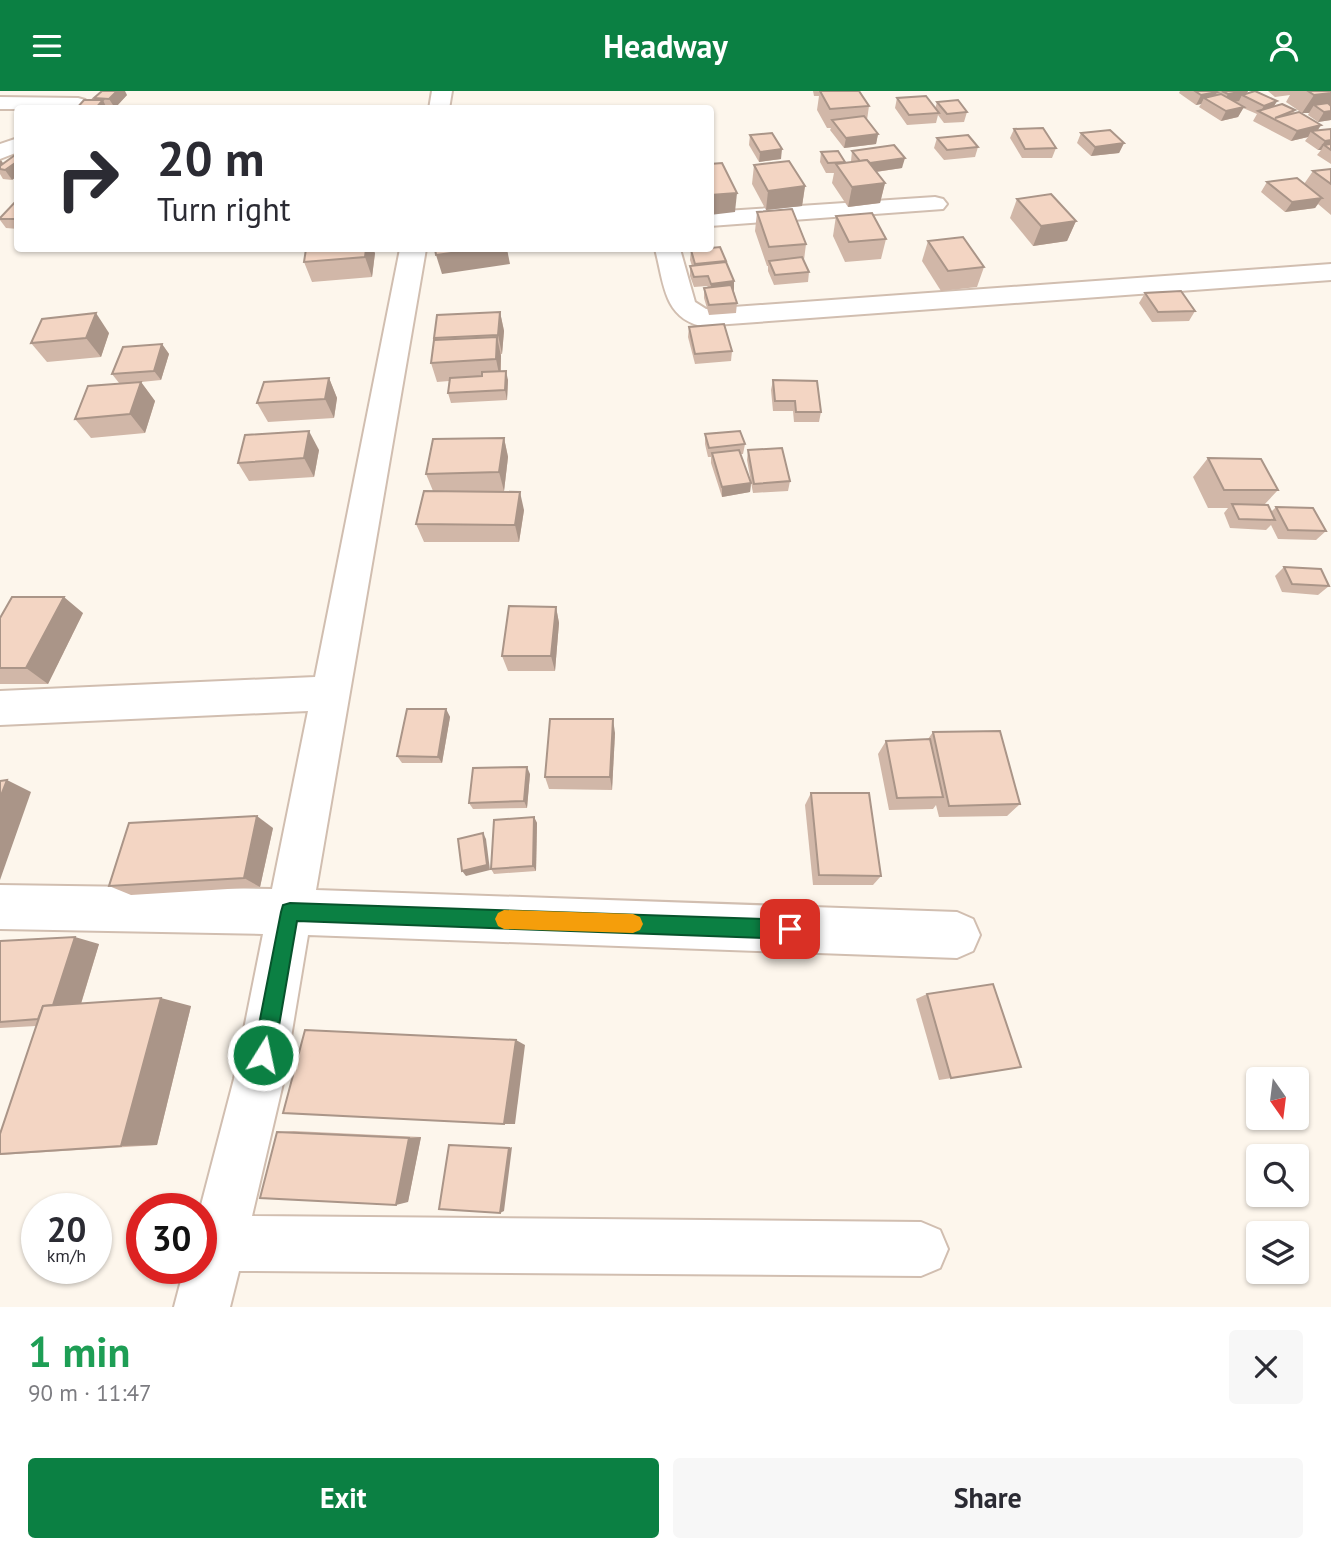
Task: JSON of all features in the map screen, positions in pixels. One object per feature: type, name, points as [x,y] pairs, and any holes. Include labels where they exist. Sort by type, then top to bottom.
[{"type":"street","points":[[0,103],[81,101]]},
{"type":"street","points":[[714,219],[935,204]]},
{"type":"street","points":[[202,1307],[259,1079],[412,252]]},
{"type":"street","points":[[669,252],[683,306],[701,318],[1331,272]]},
{"type":"street","points":[[0,708],[330,693]]},
{"type":"street","points":[[0,907],[290,912],[957,935]]},
{"type":"street","points":[[218,1243],[921,1249]]},
{"type":"building","points":[[102,91],[117,91],[109,99],[94,98]]},
{"type":"building","points":[[820,91],[859,91],[869,106],[830,109]]},
{"type":"building","points":[[1195,91],[1215,91],[1217,92],[1201,95]]},
{"type":"building","points":[[1222,91],[1245,91],[1228,94]]},
{"type":"building","points":[[1255,91],[1277,101],[1264,106],[1242,95]]},
{"type":"building","points":[[1308,91],[1331,91],[1331,93],[1314,95]]},
{"type":"building","points":[[1221,94],[1244,107],[1226,111],[1204,98]]},
{"type":"building","points":[[926,96],[939,113],[909,115],[897,98]]},
{"type":"building","points":[[84,100],[103,100],[99,105],[80,105]]},
{"type":"building","points":[[958,100],[967,112],[947,114],[937,102]]},
{"type":"building","points":[[1328,103],[1331,111],[1324,112],[1314,105]]},
{"type":"building","points":[[1282,104],[1295,110],[1275,118],[1299,112],[1321,125],[1297,131],[1258,111]]},
{"type":"building","points":[[864,116],[878,134],[846,138],[832,120]]},
{"type":"building","points":[[1043,128],[1056,148],[1025,149],[1014,129]]},
{"type":"building","points":[[1331,129],[1331,140],[1325,141],[1311,131]]},
{"type":"building","points":[[1110,130],[1124,143],[1095,147],[1081,133]]},
{"type":"building","points":[[772,133],[782,149],[760,152],[750,135]]},
{"type":"building","points":[[968,135],[978,147],[947,150],[937,138]]},
{"type":"building","points":[[894,145],[905,158],[870,163],[867,160],[860,161],[852,151]]},
{"type":"building","points":[[838,151],[845,162],[828,163],[821,152]]},
{"type":"building","points":[[14,156],[14,164],[5,170],[0,169],[0,166]]},
{"type":"building","points":[[867,160],[885,183],[852,187],[836,164]]},
{"type":"building","points":[[789,161],[805,186],[768,191],[754,165]]},
{"type":"building","points":[[722,163],[737,193],[714,195],[714,164]]},
{"type":"building","points":[[1331,169],[1331,184],[1313,171]]},
{"type":"building","points":[[1297,178],[1322,198],[1292,202],[1267,182]]},
{"type":"building","points":[[1051,194],[1076,221],[1041,226],[1017,199]]},
{"type":"building","points":[[14,203],[14,219],[0,218]]},
{"type":"building","points":[[792,209],[806,244],[769,247],[757,212]]},
{"type":"building","points":[[872,213],[886,239],[849,242],[836,216]]},
{"type":"building","points":[[963,237],[984,267],[948,271],[928,241]]},
{"type":"building","points":[[720,247],[726,261],[695,264],[692,252],[714,252],[714,248]]},
{"type":"building","points":[[306,252],[366,252],[365,257],[304,262]]},
{"type":"building","points":[[436,252],[458,252],[436,255]]},
{"type":"building","points":[[802,257],[809,272],[775,275],[769,261]]},
{"type":"building","points":[[726,262],[734,281],[711,284],[708,276],[694,277],[690,266]]},
{"type":"building","points":[[731,285],[737,303],[709,305],[704,288]]},
{"type":"building","points":[[1181,291],[1195,311],[1158,312],[1145,293]]},
{"type":"building","points":[[500,312],[498,335],[434,338],[437,315]]},
{"type":"building","points":[[96,313],[86,338],[31,343],[42,319]]},
{"type":"building","points":[[724,324],[732,351],[695,354],[689,327]]},
{"type":"building","points":[[497,337],[496,359],[431,363],[434,340]]},
{"type":"building","points":[[162,344],[154,371],[112,374],[123,347]]},
{"type":"building","points":[[506,371],[505,390],[448,393],[450,378]]},
{"type":"building","points":[[329,378],[325,399],[257,403],[264,382]]},
{"type":"building","points":[[773,380],[817,381],[821,412],[796,412],[795,401],[775,401]]},
{"type":"building","points":[[141,382],[130,414],[75,419],[88,386]]},
{"type":"building","points":[[309,431],[304,458],[238,463],[245,435]]},
{"type":"building","points":[[740,431],[745,444],[709,448],[705,434]]},
{"type":"building","points":[[504,438],[499,472],[426,474],[433,439]]},
{"type":"building","points":[[782,448],[790,481],[754,484],[748,450]]},
{"type":"building","points":[[739,450],[751,483],[722,487],[712,453]]},
{"type":"building","points":[[1208,458],[1261,459],[1278,490],[1224,490]]},
{"type":"building","points":[[424,491],[520,492],[515,525],[416,524]]},
{"type":"building","points":[[1232,504],[1268,505],[1275,520],[1239,519]]},
{"type":"building","points":[[1276,507],[1313,508],[1326,531],[1288,530]]},
{"type":"building","points":[[1284,567],[1321,569],[1329,586],[1292,584]]},
{"type":"building","points":[[12,597],[64,597],[26,668],[0,668],[0,618]]},
{"type":"building","points":[[509,606],[556,607],[551,656],[502,656]]},
{"type":"building","points":[[407,709],[446,709],[438,757],[397,756]]},
{"type":"building","points":[[550,719],[613,719],[610,777],[545,777]]},
{"type":"building","points":[[1000,731],[1020,804],[949,806],[933,732]]},
{"type":"building","points":[[930,739],[943,797],[897,798],[886,741]]},
{"type":"building","points":[[527,767],[524,801],[469,803],[473,768]]},
{"type":"building","points":[[7,780],[0,798],[0,781]]},
{"type":"building","points":[[811,793],[869,793],[881,876],[819,875]]},
{"type":"building","points":[[257,816],[244,878],[109,886],[129,823]]},
{"type":"building","points":[[534,817],[533,866],[491,869],[494,820]]},
{"type":"building","points":[[483,833],[487,865],[462,871],[458,839]]},
{"type":"building","points":[[75,937],[53,1005],[43,1006],[38,1019],[0,1022],[0,941]]},
{"type":"building","points":[[993,984],[1021,1067],[951,1078],[927,994]]},
{"type":"building","points":[[161,998],[121,1146],[0,1154],[0,1134],[43,1006]]},
{"type":"building","points":[[305,1030],[516,1040],[504,1124],[283,1113]]},
{"type":"building","points":[[277,1132],[409,1138],[396,1205],[260,1198]]},
{"type":"building","points":[[449,1145],[509,1148],[500,1213],[439,1209]]},
{"type":"slow traffic","points":[[504,919],[633,924]]},
{"type":"route","points":[[263,1055],[290,912],[790,929]]}]
